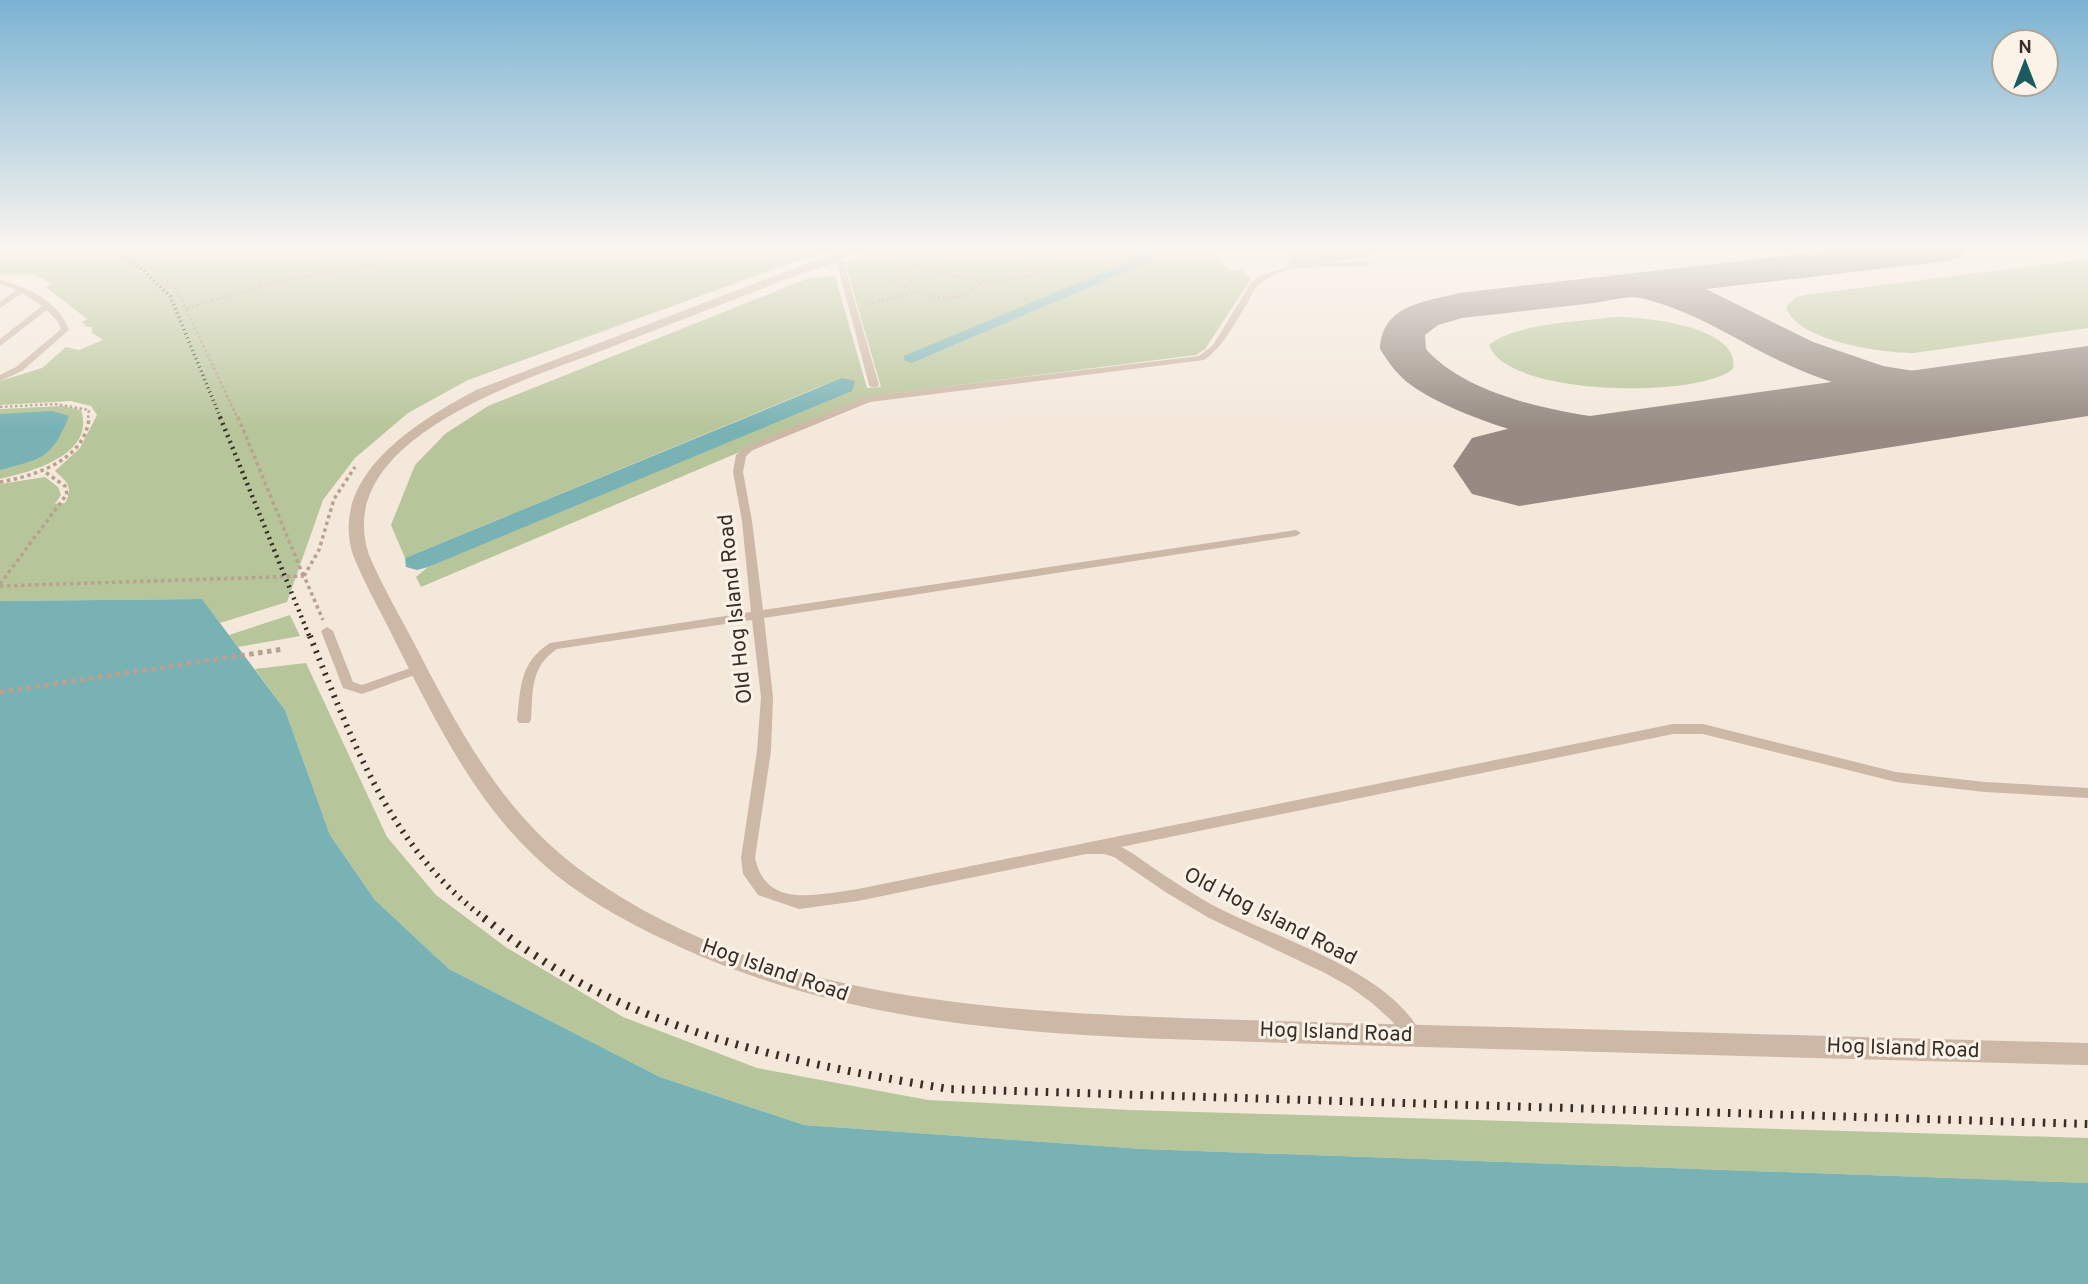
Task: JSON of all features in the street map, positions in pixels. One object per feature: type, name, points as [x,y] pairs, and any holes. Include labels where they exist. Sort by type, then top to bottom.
[{"type":"street","name":"Hog Island Road","points":[[701,309],[481,393],[443,413],[399,447],[381,466],[363,492],[357,509],[357,541],[374,583],[419,669],[487,788],[546,854],[626,911],[751,968],[842,996],[989,1019],[1413,1036],[2088,1054]]},
{"type":"lane","points":[[0,343],[42,309]]},
{"type":"lane","points":[[0,378],[19,369],[65,330],[64,323],[49,309]]},
{"type":"lane","points":[[853,309],[874,385]]},
{"type":"lane","name":"Old Hog Island Road","points":[[1239,309],[1216,347],[1201,358],[868,399],[750,448],[741,455],[738,471],[766,677],[766,727],[748,858],[751,874],[763,891],[799,903],[824,901],[1086,848],[1104,848],[1119,852],[1227,920],[1372,991],[1403,1018],[1413,1036]]},
{"type":"lane","points":[[524,720],[530,668],[540,653],[554,646],[1296,533]]},
{"type":"lane","points":[[327,631],[348,685],[362,690],[419,669]]},
{"type":"lane","points":[[1086,848],[1673,729],[1703,729],[1896,777],[1985,787],[2088,793]]},
{"type":"path","points":[[187,309],[245,433],[327,631]]},
{"type":"path","points":[[0,407],[55,404],[89,410],[90,422],[80,441],[66,458],[44,471],[0,482]]},
{"type":"path","points":[[0,585],[66,494],[65,486],[44,471]]},
{"type":"path","points":[[0,585],[304,576]]},
{"type":"path","points":[[0,692],[284,649]]},
{"type":"green space","points":[[74,309],[664,309],[468,380],[408,413],[355,458],[323,500],[287,602],[220,623],[201,599],[0,601],[0,484],[45,477],[58,487],[61,495],[55,504],[65,503],[69,493],[68,485],[55,471],[80,448],[97,415],[91,406],[71,401],[0,405],[0,381],[42,368],[66,347],[79,350],[103,340],[92,333],[92,327],[87,327],[82,322],[87,319]]},
{"type":"green space","points":[[731,309],[844,309],[867,388],[881,387],[858,309],[1028,309],[912,363],[1039,309],[1231,309],[1205,349],[1196,355],[872,396],[421,587],[416,577],[428,567],[831,382],[405,558],[391,525],[415,465],[445,434],[488,406]]},
{"type":"green space","points":[[1787,309],[2088,309],[2088,328],[1914,353],[1863,348],[1843,343],[1806,329],[1793,319]]},
{"type":"green space","points":[[1614,317],[1666,322],[1706,333],[1722,343],[1732,354],[1733,369],[1713,379],[1682,385],[1604,387],[1564,383],[1529,374],[1503,362],[1489,345],[1500,338],[1531,328]]},
{"type":"green space","points":[[62,406],[81,410],[83,426],[79,439],[70,450],[43,466],[0,479],[0,409]]},
{"type":"green space","points":[[290,615],[300,636],[238,647],[229,635]]},
{"type":"green space","points":[[306,663],[387,837],[436,895],[507,948],[623,1017],[757,1068],[928,1100],[1130,1110],[2088,1138],[2088,1183],[1143,1149],[804,1125],[660,1077],[449,969],[375,900],[330,835],[285,710],[255,669]]},
{"type":"water","points":[[1016,309],[1039,309],[912,363],[905,361],[904,356]]},
{"type":"water","points":[[842,378],[855,381],[852,391],[428,567],[417,570],[406,567],[405,558]]},
{"type":"water","points":[[52,411],[69,416],[51,449],[36,459],[0,470],[0,414]]},
{"type":"water","points":[[202,599],[285,710],[330,835],[375,900],[449,969],[660,1077],[804,1125],[1143,1149],[2088,1183],[2088,1284],[0,1284],[0,601]]},
{"type":"taxiway","points":[[1448,309],[1423,316],[1403,331],[1403,349],[1408,356],[1426,374],[1441,383],[1513,414],[1570,429],[1690,441]]},
{"type":"taxiway","points":[[1717,309],[1817,361],[1883,381],[1928,389],[1973,392],[2054,386]]},
{"type":"runway","points":[[1519,466],[2088,381]]},
{"type":"railway","points":[[175,309],[221,419]]},
{"type":"railway","points":[[220,417],[310,638]]},
{"type":"railway","points":[[310,636],[359,754],[400,827],[424,861],[453,892],[487,920]]},
{"type":"railway","points":[[484,918],[529,952],[582,984],[682,1027],[789,1058],[949,1089],[2088,1124]]}]
